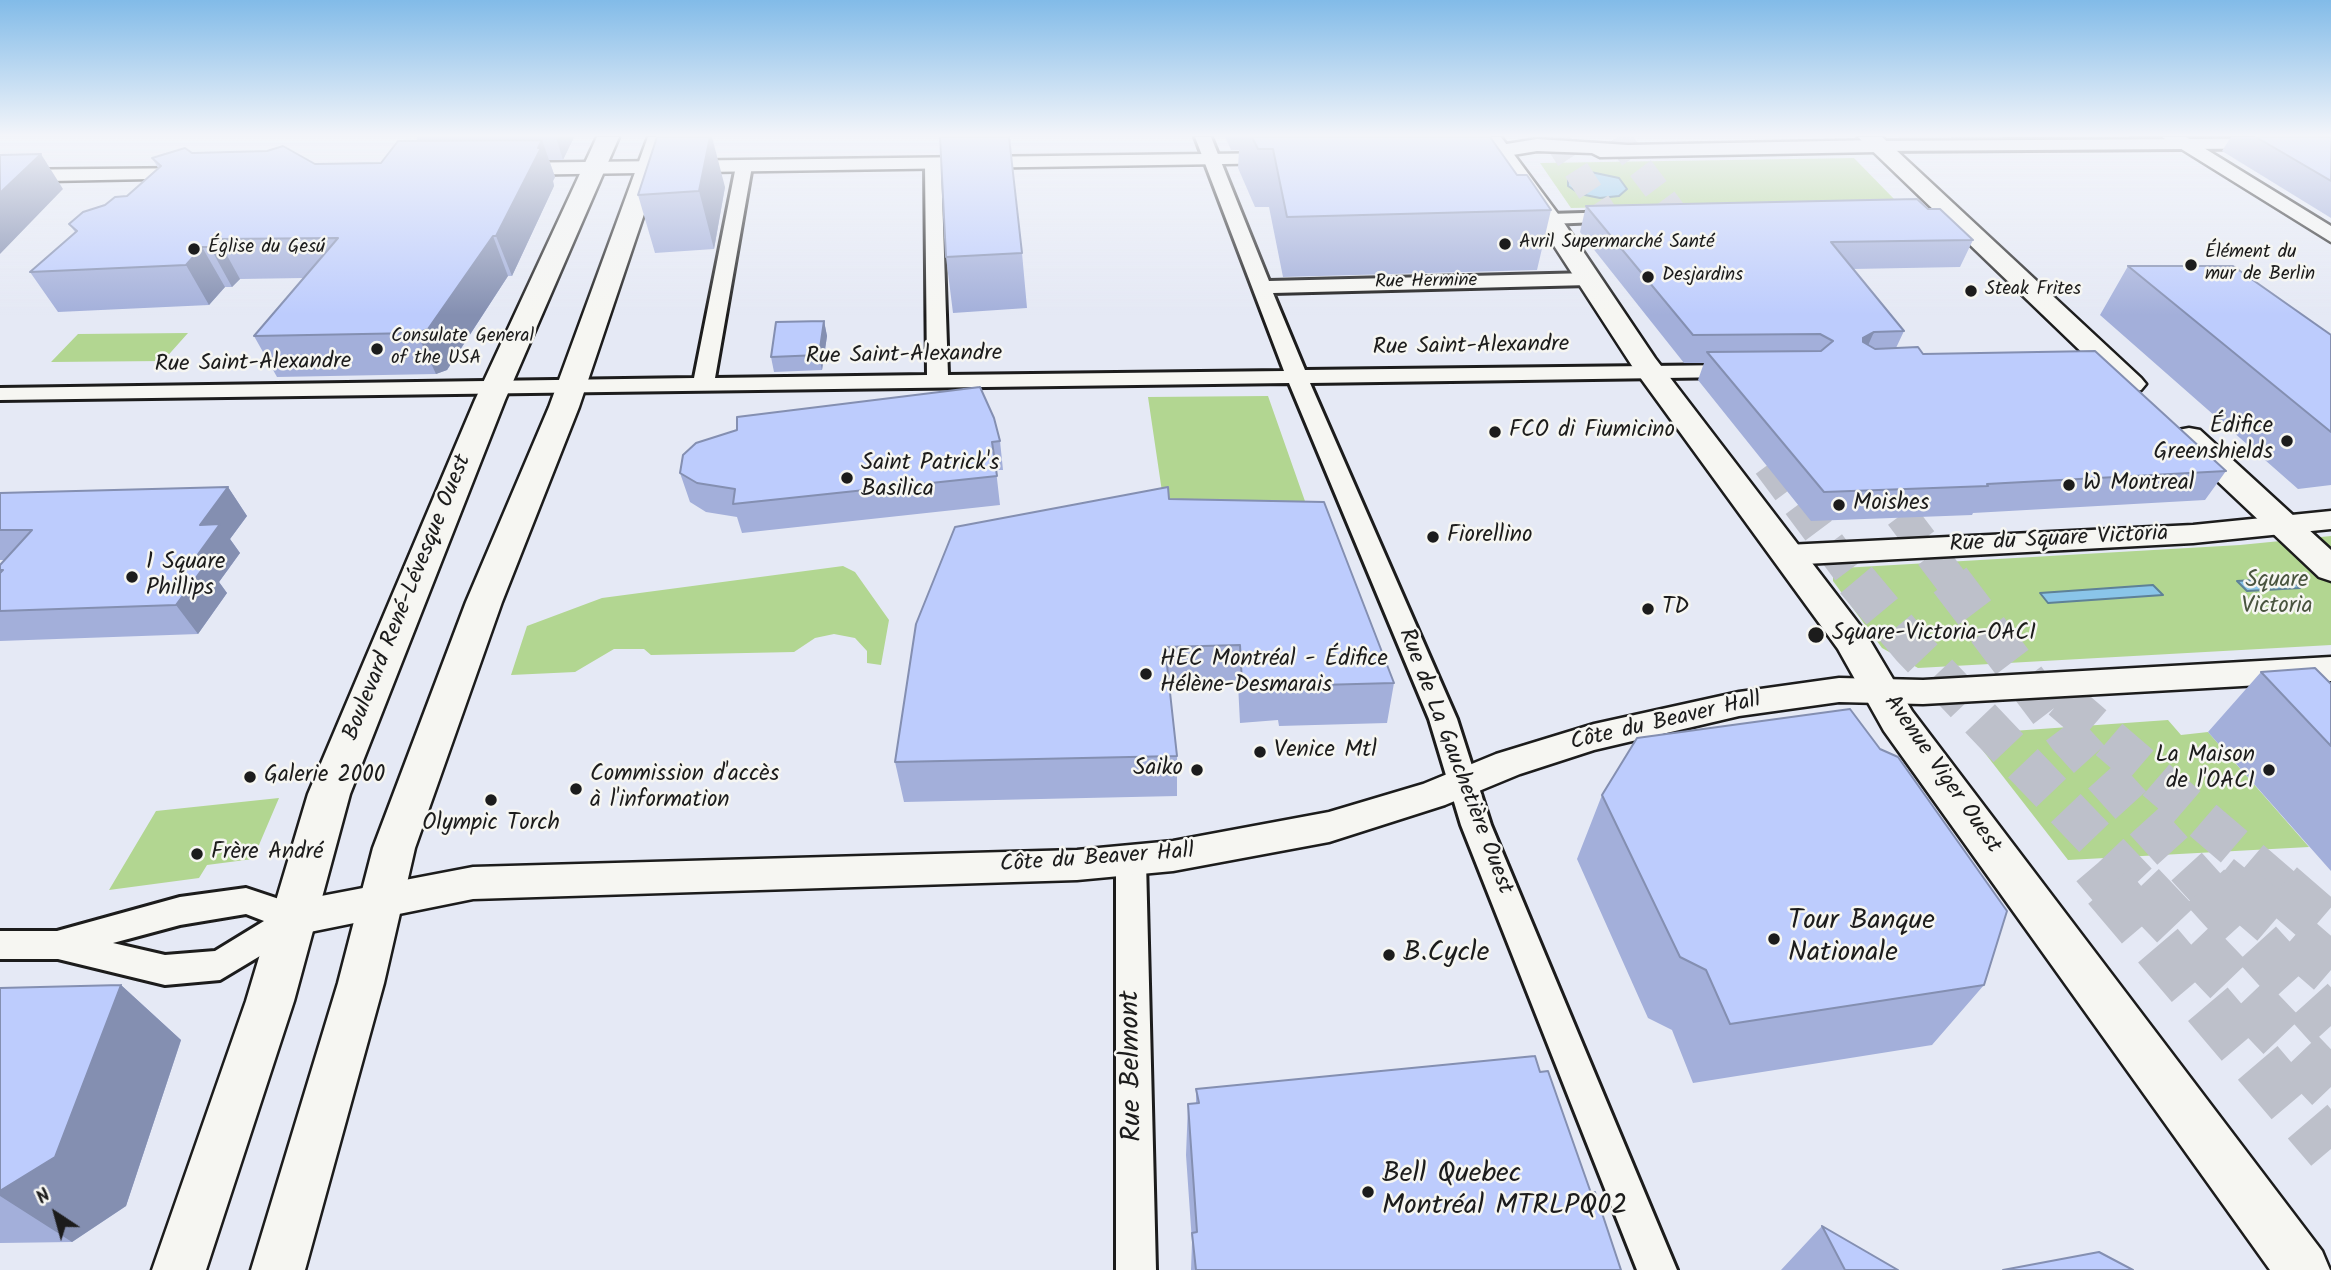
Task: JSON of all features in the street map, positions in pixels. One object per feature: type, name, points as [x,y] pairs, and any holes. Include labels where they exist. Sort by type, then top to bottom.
[{"type":"main road","name":"Boulevard René-Lévesque Ouest","points":[[179,1270],[295,918],[330,794],[495,389],[582,196]]},
{"type":"main road","points":[[278,1270],[334,1082],[404,820],[484,602],[569,388],[638,196]]},
{"type":"main road","name":"Avenue Viger Ouest","points":[[1529,196],[1549,219],[1651,372],[1852,642],[1898,721],[2303,1270]]},
{"type":"main road","points":[[1920,196],[1930,209],[2107,362],[2331,569]]},
{"type":"street","points":[[703,385],[738,196]]},
{"type":"street","points":[[934,196],[938,383]]},
{"type":"street","name":"Rue de La Gauchetière Ouest","points":[[1226,196],[1296,377],[1443,719],[1476,825],[1657,1270]]},
{"type":"street","points":[[2268,196],[2331,235]]},
{"type":"street","points":[[1549,219],[1636,216]]},
{"type":"street","name":"Rue Hermine","points":[[1263,287],[1589,279]]},
{"type":"street","points":[[2078,363],[2107,362]]},
{"type":"street","name":"Rue Saint-Alexandre","points":[[0,394],[1757,371]]},
{"type":"street","name":"Rue du Square Victoria","points":[[1787,555],[2193,534],[2331,520]]},
{"type":"street","points":[[1881,690],[1923,692],[2331,669]]},
{"type":"street","name":"Côte du Beaver Hall","points":[[295,918],[473,883],[1131,861],[1290,837],[1397,806],[1566,745],[1645,723],[1821,692],[1881,690]]},
{"type":"street","name":"Rue Belmont","points":[[1131,861],[1136,1270]]},
{"type":"street","points":[[58,945],[180,911],[246,901],[295,918]]},
{"type":"street","points":[[0,945],[58,945],[165,970],[220,965],[295,918]]},
{"type":"green space","points":[[1563,196],[1891,196],[1896,201],[1571,208]]},
{"type":"green space","points":[[188,333],[163,361],[51,362],[78,334]]},
{"type":"green space","points":[[1268,396],[1319,541],[1169,539],[1148,397]]},
{"type":"green space","name":"Square Victoria","points":[[2331,536],[2331,645],[1918,668],[1882,648],[1833,581],[1833,573],[1842,568],[2240,545]]},
{"type":"green space","points":[[843,566],[855,572],[889,620],[881,665],[867,663],[867,651],[855,638],[834,634],[815,638],[794,652],[651,655],[644,649],[614,649],[575,672],[511,675],[527,626],[602,598]]},
{"type":"green space","points":[[2168,720],[2181,735],[2208,732],[2309,847],[2068,860],[1970,734]]},
{"type":"green space","points":[[279,798],[253,859],[207,865],[199,878],[109,890],[156,811]]},
{"type":"water","points":[[2289,578],[2300,588],[2247,591],[2237,581]]},
{"type":"water","points":[[2153,585],[2163,595],[2048,603],[2040,593]]},
{"type":"building","points":[[516,196],[496,236],[493,236],[428,329],[417,333],[254,336],[338,238],[218,239],[210,247],[202,247],[186,265],[30,272],[77,231],[69,224],[83,212],[105,205],[115,197]]},
{"type":"building","points":[[943,196],[1016,196],[1022,253],[946,257]]},
{"type":"building","points":[[1283,196],[1542,196],[1551,210],[1287,217]]},
{"type":"building","points":[[1917,199],[1928,209],[1940,209],[1973,240],[1831,242],[1904,331],[1874,332],[1863,338],[1863,342],[1875,349],[1918,347],[1923,354],[2095,351],[2226,471],[1987,484],[1988,486],[1824,492],[1707,352],[1821,351],[1833,341],[1820,334],[1693,335],[1586,206]]},
{"type":"building","points":[[2128,266],[2233,266],[2331,335],[2331,432]]},
{"type":"building","points":[[824,321],[819,355],[771,357],[776,322]]},
{"type":"building","name":"Saint Patrick's Basilica","points":[[980,387],[994,418],[1000,441],[992,442],[997,476],[733,504],[735,489],[697,483],[680,473],[683,455],[696,443],[737,430],[737,417]]},
{"type":"building","name":"1 Square Phillips","points":[[228,487],[200,525],[220,524],[191,564],[206,564],[176,605],[0,611],[0,573],[3,570],[0,570],[0,565],[32,530],[0,530],[0,493]]},
{"type":"building","name":"HEC Montréal - Édifice Hélène-Desmarais","points":[[1168,487],[1169,499],[1324,502],[1394,683],[1282,686],[1282,680],[1242,683],[1240,645],[1165,647],[1177,756],[895,762],[916,624],[955,527]]},
{"type":"building","points":[[2315,668],[2331,684],[2331,746],[2261,672]]},
{"type":"building","name":"Tour Banque Nationale","points":[[1850,709],[1880,749],[1898,757],[2007,911],[1984,985],[1730,1024],[1706,970],[1680,957],[1602,795],[1637,738]]},
{"type":"building","points":[[121,985],[55,1157],[0,1191],[0,988]]},
{"type":"building","name":"Bell Quebec Montréal MTRLPQ02","points":[[1535,1056],[1540,1072],[1548,1071],[1591,1193],[1595,1192],[1621,1270],[1196,1270],[1192,1233],[1197,1232],[1188,1104],[1199,1103],[1196,1089]]},
{"type":"building","points":[[1822,1226],[1898,1270],[1845,1270]]},
{"type":"building","points":[[2099,1252],[2133,1270],[2003,1270]]},
{"type":"tunnel","points":[[1593,196],[1628,250]]},
{"type":"tunnel","points":[[1662,196],[1700,247]]},
{"type":"tunnel","points":[[1769,464],[1857,582]]},
{"type":"tunnel","points":[[1871,475],[1952,582]]},
{"type":"tunnel","points":[[1856,580],[1912,647],[2142,888]]},
{"type":"tunnel","points":[[1950,580],[2069,737],[2206,888]]},
{"type":"tunnel","points":[[2062,699],[2282,888]]},
{"type":"tunnel","points":[[2092,868],[2109,888]]},
{"type":"tunnel","points":[[2221,875],[2237,888]]},
{"type":"tunnel","points":[[2108,887],[2331,1149]]},
{"type":"tunnel","points":[[2140,887],[2331,1087]]},
{"type":"tunnel","points":[[2205,887],[2331,1026]]},
{"type":"tunnel","points":[[2235,887],[2331,970]]},
{"type":"tunnel","points":[[2280,887],[2331,931]]},
{"type":"place","name":"Avril Supermarché Santé","points":[[1505,244]]},
{"type":"place","name":"Église du Gesú","points":[[194,249]]},
{"type":"place","name":"Élément du mur de Berlin","points":[[2191,265]]},
{"type":"place","name":"Desjardins","points":[[1648,277]]},
{"type":"place","name":"Steak Frites","points":[[1971,291]]},
{"type":"place","name":"Consulate General of the USA","points":[[377,349]]},
{"type":"place","name":"FCO di Fiumicino","points":[[1495,432]]},
{"type":"place","name":"Édifice Greenshields","points":[[2287,441]]},
{"type":"place","name":"Saint Patrick's Basilica","points":[[847,478]]},
{"type":"place","name":"W Montreal","points":[[2069,485]]},
{"type":"place","name":"Moishes","points":[[1839,505]]},
{"type":"place","name":"Fiorellino","points":[[1433,537]]},
{"type":"place","name":"1 Square Phillips","points":[[132,577]]},
{"type":"place","name":"TD","points":[[1648,609]]},
{"type":"place","name":"Square-Victoria-OACI","points":[[1816,635]]},
{"type":"place","name":"HEC Montréal - Édifice Hélène-Desmarais","points":[[1146,674]]},
{"type":"place","name":"Venice Mtl","points":[[1260,752]]},
{"type":"place","name":"Saiko","points":[[1197,770]]},
{"type":"place","name":"La Maison de l'OACI","points":[[2269,770]]},
{"type":"place","name":"Galerie 2000","points":[[250,777]]},
{"type":"place","name":"Commission d'accès à l'information","points":[[576,789]]},
{"type":"place","name":"Olympic Torch","points":[[491,800]]},
{"type":"place","name":"Frère André","points":[[197,854]]},
{"type":"place","name":"Tour Banque Nationale","points":[[1774,939]]},
{"type":"place","name":"B.Cycle","points":[[1389,955]]},
{"type":"place","name":"Bell Quebec Montréal MTRLPQ02","points":[[1368,1192]]}]
